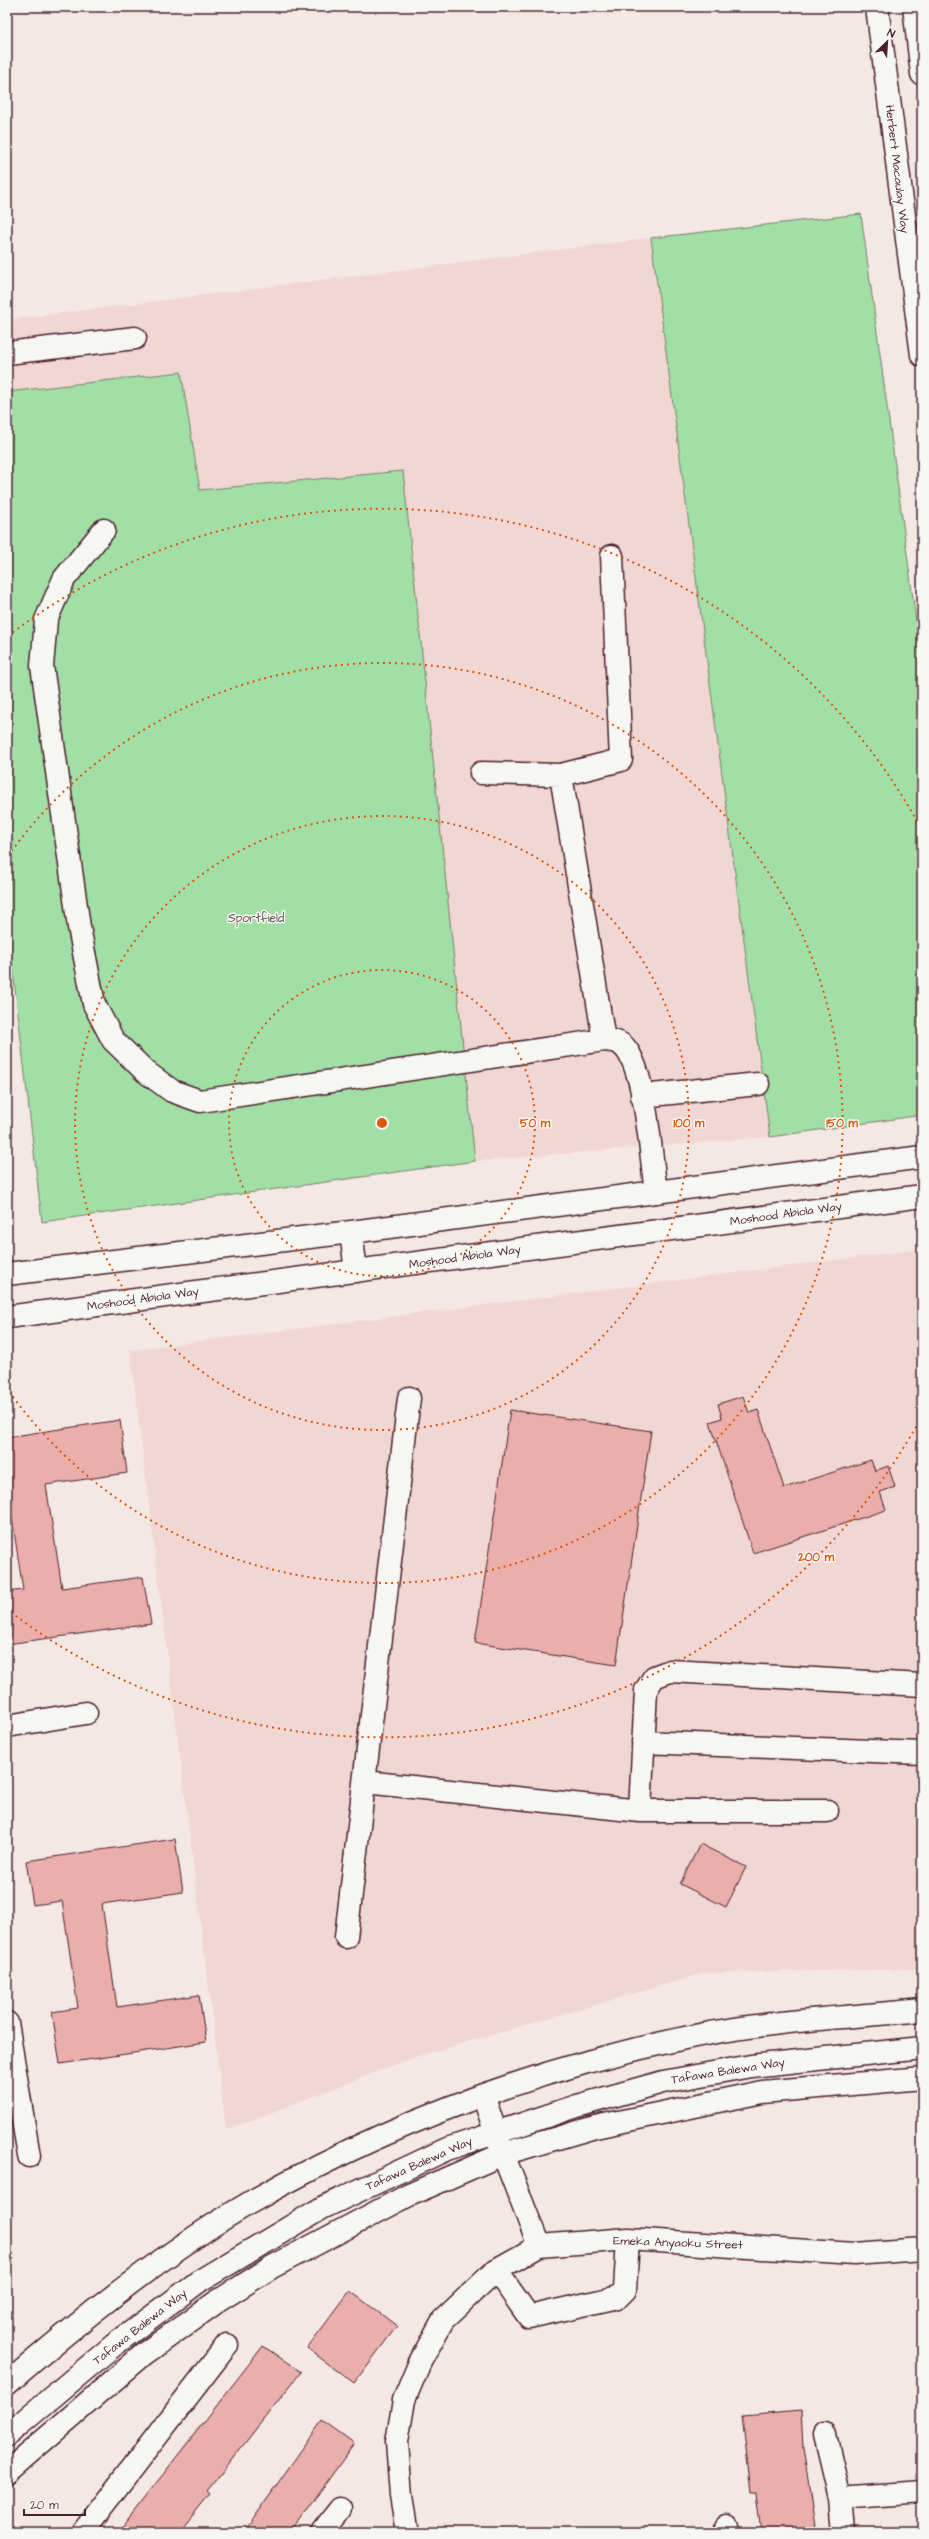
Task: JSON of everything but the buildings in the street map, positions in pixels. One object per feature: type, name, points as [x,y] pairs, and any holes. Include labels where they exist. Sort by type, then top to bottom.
[{"type":"main road","name":"Herbert Macaulay Way","points":[[877,7],[922,355]]},
{"type":"main road","points":[[914,7],[922,74]]},
{"type":"main road","points":[[7,353],[135,338]]},
{"type":"main road","points":[[104,530],[64,579],[46,620],[42,666],[79,927],[94,1004],[113,1040],[146,1072],[172,1091],[200,1101],[604,1040],[617,1041],[626,1048],[634,1064],[642,1096],[656,1192]]},
{"type":"main road","points":[[481,772],[561,775],[621,760],[612,556]]},
{"type":"main road","points":[[561,775],[604,1040]]},
{"type":"main road","points":[[642,1096],[758,1084]]},
{"type":"main road","points":[[7,1274],[351,1232],[922,1157]]},
{"type":"main road","name":"Moshood Abiola Way","points":[[7,1317],[922,1196]]},
{"type":"main road","points":[[351,1232],[356,1271]]},
{"type":"main road","points":[[346,1937],[366,1782],[409,1398]]},
{"type":"main road","points":[[640,1811],[646,1690],[654,1677],[670,1671],[922,1685]]},
{"type":"main road","points":[[7,1726],[86,1713]]},
{"type":"main road","points":[[643,1742],[922,1753]]},
{"type":"main road","points":[[366,1782],[640,1811],[827,1811]]},
{"type":"main road","points":[[7,2384],[90,2315],[172,2254],[250,2203],[347,2152],[433,2114],[483,2095],[567,2067],[686,2037],[772,2025],[922,2010]]},
{"type":"main road","points":[[7,2023],[28,2156]]},
{"type":"main road","name":"Tafawa Balewa Way","points":[[7,2435],[114,2345],[198,2282],[322,2208],[447,2149],[495,2132],[662,2082],[752,2066],[922,2048]]},
{"type":"main road","points":[[7,2472],[144,2354],[222,2299],[272,2267],[409,2195],[503,2154],[595,2127],[762,2092],[922,2078]]},
{"type":"main road","points":[[483,2095],[503,2154],[539,2246]]},
{"type":"main road","points":[[496,2270],[529,2317],[618,2298],[625,2290],[628,2239]]},
{"type":"main road","name":"Emeka Anyaoku Street","points":[[406,2532],[401,2496],[397,2442],[404,2400],[443,2320],[496,2270],[539,2246],[628,2239],[854,2254],[922,2249]]},
{"type":"main road","points":[[83,2532],[228,2345]]},
{"type":"main road","points":[[825,2435],[840,2498],[843,2532]]},
{"type":"main road","points":[[840,2498],[922,2492]]},
{"type":"main road","points":[[322,2532],[340,2509]]},
{"type":"shaded area","points":[[651,238],[770,1137],[475,1161],[403,471],[200,490],[180,372],[7,392],[7,320]]},
{"type":"shaded area","points":[[922,1249],[922,1969],[705,1973],[418,2056],[226,2130],[130,1350]]},
{"type":"green space","points":[[861,214],[922,665],[922,1115],[770,1137],[651,238]]},
{"type":"green space","name":"Sportfield","points":[[181,372],[200,490],[403,471],[475,1161],[42,1222],[7,918],[7,392]]}]
